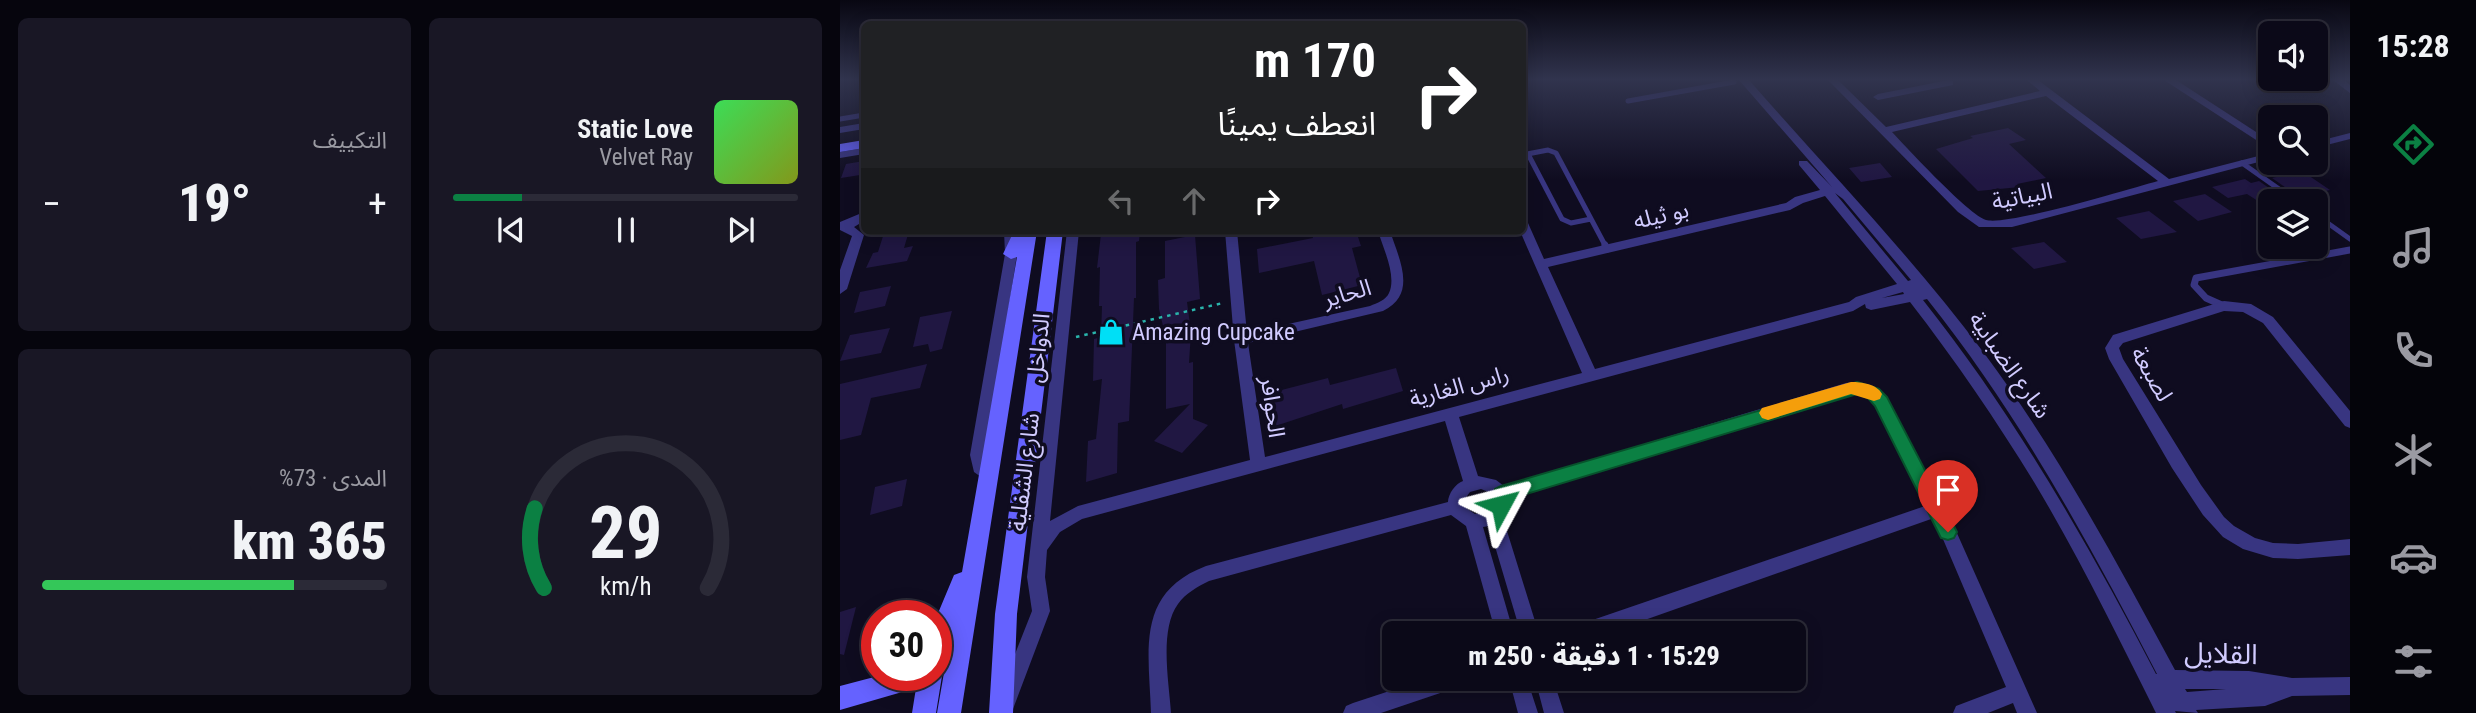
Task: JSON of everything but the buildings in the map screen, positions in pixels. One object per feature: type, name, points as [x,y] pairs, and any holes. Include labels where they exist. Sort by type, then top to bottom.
[{"type":"street","name":"شارع الضبابية","points":[[1765,113],[1974,351],[2036,442],[2169,679],[2174,708]]},
{"type":"street","name":"البياتية","points":[[1868,113],[1962,209],[1983,224],[2012,223],[2258,159]]},
{"type":"street","points":[[1884,131],[1959,113]]},
{"type":"street","points":[[2076,113],[2166,183]]},
{"type":"street","points":[[2220,113],[2258,138]]},
{"type":"street","points":[[840,130],[861,126]]},
{"type":"street","points":[[840,138],[861,134]]},
{"type":"street","points":[[2328,142],[2350,136]]},
{"type":"street","points":[[840,148],[861,144]]},
{"type":"street","points":[[840,155],[861,152]]},
{"type":"street","name":"بو ثيله","points":[[1541,264],[1790,206],[1801,207],[1838,195]]},
{"type":"street","points":[[843,226],[861,217]]},
{"type":"street","points":[[840,289],[858,236],[843,226]]},
{"type":"street","points":[[1526,232],[1590,374]]},
{"type":"street","name":"شارع الشفلية","points":[[988,475],[981,467],[978,455],[1011,254],[1010,235]]},
{"type":"street","points":[[1011,254],[1020,235]]},
{"type":"street","name":"شارع الشفلية","points":[[949,713],[1028,235]]},
{"type":"street","name":"شارع الشفلية","points":[[1001,713],[1006,614],[1054,235]]},
{"type":"street","name":"الدواخل","points":[[1001,713],[1039,619],[1041,604],[1036,577],[1073,235]]},
{"type":"street","name":"الحوافر","points":[[1231,235],[1241,340],[1258,464]]},
{"type":"street","name":"الحاير","points":[[1241,340],[1373,310],[1391,301],[1395,296],[1397,281],[1385,235]]},
{"type":"street","name":"شارع الضبابية","points":[[1918,289],[2040,479],[2149,679],[2174,708]]},
{"type":"street","name":"راس الغارية","points":[[1040,547],[1054,527],[1077,513],[1590,374],[1853,306],[1863,307],[1918,289]]},
{"type":"street","points":[[2224,306],[2246,307],[2268,320],[2350,422]]},
{"type":"street","name":"لصبعة","points":[[2224,306],[2118,339],[2112,348],[2115,362],[2209,510],[2229,532],[2245,542],[2267,550],[2350,547]]},
{"type":"street","points":[[1501,494],[1857,388],[1874,394],[1881,402],[1938,509],[2027,713]]},
{"type":"street","points":[[1450,412],[1472,483]]},
{"type":"street","points":[[1472,483],[1490,483],[1501,494],[1501,505],[1494,516],[1474,522],[1462,517],[1456,507],[1459,493],[1472,483]]},
{"type":"street","points":[[1043,503],[1054,510],[1077,513]]},
{"type":"street","points":[[1161,713],[1159,623],[1170,596],[1186,582],[1219,570],[1456,507]]},
{"type":"street","points":[[1615,621],[1938,509]]},
{"type":"street","points":[[1494,516],[1526,621]]},
{"type":"street","points":[[1474,522],[1501,621]]},
{"type":"street","points":[[952,610],[980,526]]},
{"type":"street","name":"القلايل","points":[[2149,679],[2257,680],[2292,687],[2350,685]]},
{"type":"street","name":"القلايل","points":[[2174,708],[2265,695],[2292,687]]},
{"type":"street","points":[[840,698],[865,691]]},
{"type":"street","points":[[924,713],[928,691]]},
{"type":"street","points":[[1353,713],[1418,691]]},
{"type":"street","points":[[1522,691],[1528,713]]},
{"type":"street","points":[[1548,691],[1554,713]]},
{"type":"street","points":[[1963,713],[2018,691]]},
{"type":"street","points":[[840,709],[846,713]]},
{"type":"lane","points":[[840,119],[861,116]]},
{"type":"lane","points":[[1526,155],[1548,150],[1556,153],[1607,249]]},
{"type":"lane","points":[[1526,157],[1562,219],[1571,223],[1591,219]]},
{"type":"lane","points":[[2242,163],[2279,189]]},
{"type":"lane","points":[[2328,223],[2350,239]]},
{"type":"lane","points":[[2224,306],[2199,292],[2194,285],[2196,278],[2350,250]]},
{"type":"path","points":[[1062,340],[1238,300]]},
{"type":"slow traffic","points":[[1768,413],[1851,388],[1874,394]]},
{"type":"place","name":"Amazing Cupcake","points":[[1111,332]]},
{"type":"route","points":[[1501,505],[1501,494],[1846,389],[1857,388],[1874,394],[1881,402],[1948,532]]}]
